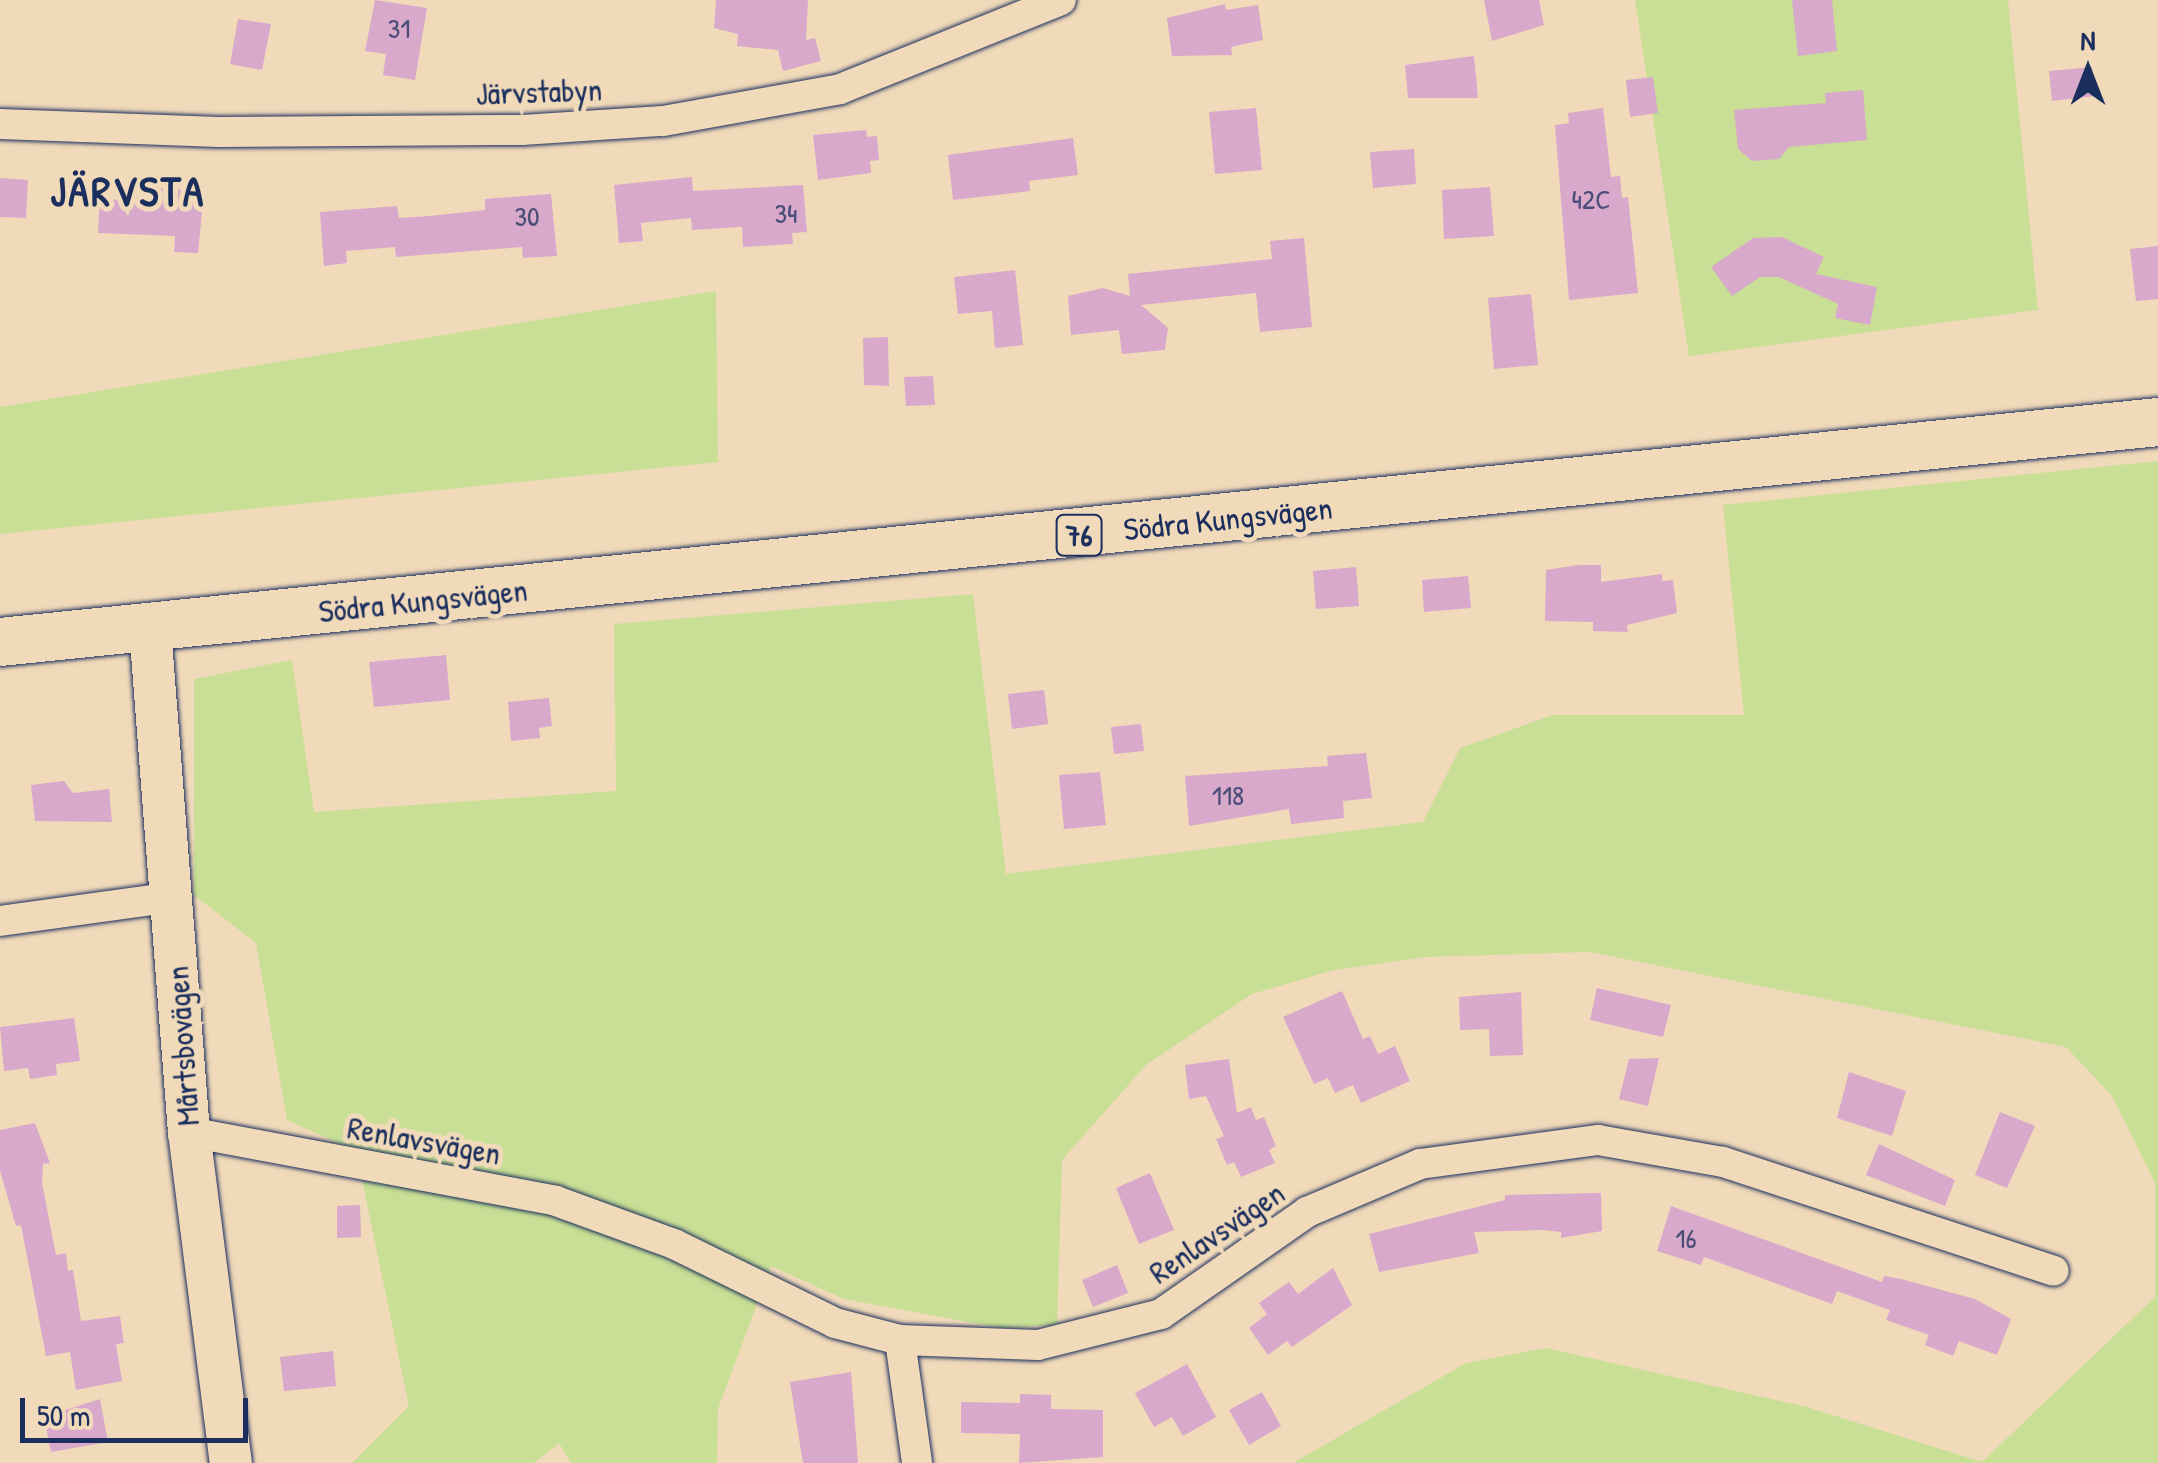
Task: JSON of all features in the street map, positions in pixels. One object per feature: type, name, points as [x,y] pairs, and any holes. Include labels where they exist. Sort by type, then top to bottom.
[{"type":"main road","name":"Södra Kungsvägen","points":[[0,642],[2158,422]]},
{"type":"street","name":"Järvstabyn","points":[[0,124],[219,132],[522,130],[663,121],[840,90],[1062,0]]},
{"type":"street","name":"Mårtsbovägen","points":[[150,628],[189,1132],[232,1463]]},
{"type":"street","points":[[0,922],[172,897]]},
{"type":"street","name":"Renlavsvägen","points":[[189,1132],[556,1201],[674,1244],[835,1323],[900,1340],[1038,1346],[1161,1314],[1308,1212],[1420,1164],[1598,1140],[1724,1162],[2054,1270]]},
{"type":"street","points":[[900,1340],[917,1463]]},
{"type":"green space","points":[[1635,0],[2008,0],[2038,310],[1689,356]]},
{"type":"green space","points":[[716,291],[718,462],[0,534],[0,407]]},
{"type":"green space","points":[[2158,461],[2158,1463],[1293,1463],[1466,1363],[1546,1348],[1807,1407],[1982,1462],[2155,1297],[2155,1183],[2112,1096],[2066,1047],[1590,952],[1426,957],[1334,970],[1252,994],[1146,1065],[1062,1160],[1057,1325],[1001,1328],[844,1299],[771,1266],[718,1409],[717,1463],[571,1463],[559,1443],[534,1463],[352,1463],[409,1406],[356,1151],[287,1120],[256,943],[194,895],[194,679],[292,660],[314,812],[616,791],[614,624],[973,594],[1006,874],[1423,822],[1460,748],[1553,715],[1744,715],[1723,505]]},
{"type":"building","points":[[375,0],[427,8],[415,80],[383,75],[386,54],[365,51]]},
{"type":"building","points":[[716,0],[808,0],[806,40],[815,38],[821,61],[783,71],[778,50],[737,46],[738,34],[714,28]]},
{"type":"building","points":[[1484,0],[1539,0],[1544,25],[1492,41]]},
{"type":"building","points":[[1792,0],[1832,0],[1837,51],[1798,56]]},
{"type":"building","points":[[1225,4],[1226,10],[1258,5],[1263,40],[1231,47],[1232,55],[1172,56],[1167,18]]},
{"type":"building","points":[[238,19],[271,24],[262,70],[230,64]]},
{"type":"building","points":[[1474,56],[1478,98],[1408,98],[1405,65]]},
{"type":"building","points":[[2092,67],[2095,96],[2052,101],[2049,71]]},
{"type":"building","points":[[1653,77],[1658,113],[1630,117],[1626,80]]},
{"type":"building","points":[[1863,90],[1867,140],[1789,147],[1779,159],[1752,161],[1738,149],[1734,110],[1826,103],[1825,93]]},
{"type":"building","points":[[1256,108],[1262,170],[1215,174],[1209,112]]},
{"type":"building","points":[[1603,108],[1611,177],[1620,176],[1622,198],[1628,197],[1638,293],[1569,300],[1555,125],[1569,123],[1568,113]]},
{"type":"building","points":[[866,130],[867,137],[877,136],[879,160],[870,161],[871,173],[818,180],[813,135]]},
{"type":"building","points":[[1073,138],[1078,175],[1029,181],[1030,191],[953,200],[948,155]]},
{"type":"building","points":[[1414,149],[1416,184],[1373,188],[1370,152]]},
{"type":"building","points":[[692,177],[693,191],[803,185],[807,232],[792,233],[793,244],[743,247],[742,227],[692,230],[691,218],[641,223],[643,241],[619,243],[614,185]]},
{"type":"building","points":[[0,178],[28,180],[26,218],[0,217]]},
{"type":"building","points":[[142,187],[204,191],[198,253],[174,252],[175,236],[98,233],[100,199],[141,201]]},
{"type":"building","points":[[1490,187],[1494,236],[1444,239],[1442,190]]},
{"type":"building","points":[[551,194],[557,256],[523,258],[522,247],[396,257],[395,247],[346,251],[347,263],[324,266],[320,212],[397,206],[399,218],[430,216],[485,210],[485,199]]},
{"type":"building","points":[[1782,237],[1824,257],[1816,274],[1877,287],[1870,325],[1835,318],[1838,304],[1779,277],[1760,277],[1732,296],[1711,267],[1753,238]]},
{"type":"building","points":[[1304,238],[1312,327],[1260,332],[1256,293],[1141,305],[1168,328],[1165,350],[1122,354],[1119,330],[1071,335],[1068,296],[1103,288],[1130,296],[1128,274],[1272,259],[1270,241]]},
{"type":"building","points":[[2158,246],[2158,299],[2136,301],[2130,249]]},
{"type":"building","points":[[1015,270],[1023,345],[995,348],[992,311],[958,314],[954,277]]},
{"type":"building","points":[[1531,294],[1538,365],[1494,369],[1488,298]]},
{"type":"building","points":[[888,337],[889,386],[864,385],[863,338]]},
{"type":"building","points":[[933,376],[935,405],[906,406],[904,377]]},
{"type":"building","points":[[1601,565],[1601,582],[1662,574],[1662,581],[1673,580],[1677,613],[1627,625],[1628,632],[1593,631],[1593,622],[1545,621],[1546,570]]},
{"type":"building","points":[[1356,567],[1359,606],[1316,609],[1313,571]]},
{"type":"building","points":[[1468,576],[1471,608],[1424,612],[1422,580]]},
{"type":"building","points":[[446,655],[450,700],[374,707],[369,662]]},
{"type":"building","points":[[1044,690],[1048,724],[1012,729],[1008,694]]},
{"type":"building","points":[[549,698],[552,726],[539,728],[540,738],[511,741],[508,702]]},
{"type":"building","points":[[1141,724],[1144,751],[1114,754],[1111,727]]},
{"type":"building","points":[[1366,753],[1372,798],[1343,801],[1344,818],[1291,824],[1289,809],[1189,826],[1185,776],[1328,766],[1327,756]]},
{"type":"building","points":[[1100,772],[1106,825],[1064,829],[1059,775]]},
{"type":"building","points":[[64,781],[73,793],[109,789],[112,822],[35,821],[31,785]]},
{"type":"building","points":[[1597,988],[1671,1005],[1663,1037],[1590,1020]]},
{"type":"building","points":[[1342,991],[1363,1039],[1370,1036],[1378,1054],[1395,1046],[1410,1081],[1361,1103],[1353,1085],[1335,1093],[1328,1078],[1314,1084],[1283,1017]]},
{"type":"building","points":[[1521,992],[1523,1055],[1490,1056],[1489,1029],[1460,1030],[1459,997]]},
{"type":"building","points":[[74,1018],[80,1061],[56,1064],[57,1075],[30,1079],[28,1068],[4,1071],[0,1027]]},
{"type":"building","points":[[1659,1058],[1648,1106],[1619,1099],[1629,1059]]},
{"type":"building","points":[[1229,1059],[1237,1113],[1251,1107],[1256,1120],[1264,1117],[1276,1146],[1269,1150],[1275,1163],[1241,1177],[1234,1162],[1227,1165],[1216,1139],[1224,1136],[1206,1096],[1189,1099],[1185,1065]]},
{"type":"building","points":[[1849,1072],[1906,1091],[1892,1136],[1837,1118]]},
{"type":"building","points":[[2000,1112],[2035,1126],[2007,1188],[1975,1175]]},
{"type":"building","points":[[35,1123],[50,1163],[43,1164],[42,1183],[56,1255],[66,1253],[68,1271],[73,1270],[81,1321],[120,1316],[124,1343],[116,1344],[122,1381],[76,1390],[70,1352],[46,1356],[21,1225],[16,1226],[0,1171],[0,1130]]},
{"type":"building","points":[[1879,1144],[1955,1180],[1945,1206],[1866,1175]]},
{"type":"building","points":[[1150,1173],[1174,1230],[1139,1244],[1116,1188]]},
{"type":"building","points":[[1601,1193],[1602,1231],[1561,1238],[1561,1232],[1543,1230],[1474,1232],[1479,1253],[1379,1272],[1369,1234],[1505,1200],[1505,1195]]},
{"type":"building","points":[[360,1205],[361,1237],[337,1238],[337,1206]]},
{"type":"building","points":[[1671,1206],[1882,1282],[1884,1276],[1901,1279],[1975,1299],[2011,1319],[1997,1355],[1959,1341],[1953,1356],[1925,1345],[1929,1335],[1886,1320],[1890,1310],[1837,1291],[1832,1304],[1704,1257],[1701,1265],[1657,1251]]},
{"type":"building","points":[[1117,1265],[1128,1293],[1093,1307],[1082,1280]]},
{"type":"building","points":[[1333,1268],[1352,1305],[1292,1347],[1287,1341],[1268,1355],[1249,1328],[1267,1314],[1259,1303],[1289,1282],[1298,1294]]},
{"type":"building","points":[[333,1351],[336,1386],[284,1391],[280,1357]]},
{"type":"building","points":[[1187,1364],[1216,1417],[1183,1436],[1172,1417],[1154,1427],[1135,1393]]},
{"type":"building","points":[[851,1372],[858,1463],[803,1463],[790,1382]]},
{"type":"building","points":[[1262,1392],[1281,1426],[1249,1445],[1229,1410]]},
{"type":"building","points":[[1020,1394],[1051,1395],[1051,1409],[1103,1410],[1103,1457],[1019,1463],[1020,1434],[961,1433],[961,1402],[1020,1403]]},
{"type":"building","points":[[100,1399],[108,1442],[51,1452],[44,1417]]},
{"type":"district","name":"JÄRVSTA","points":[[128,191]]}]
